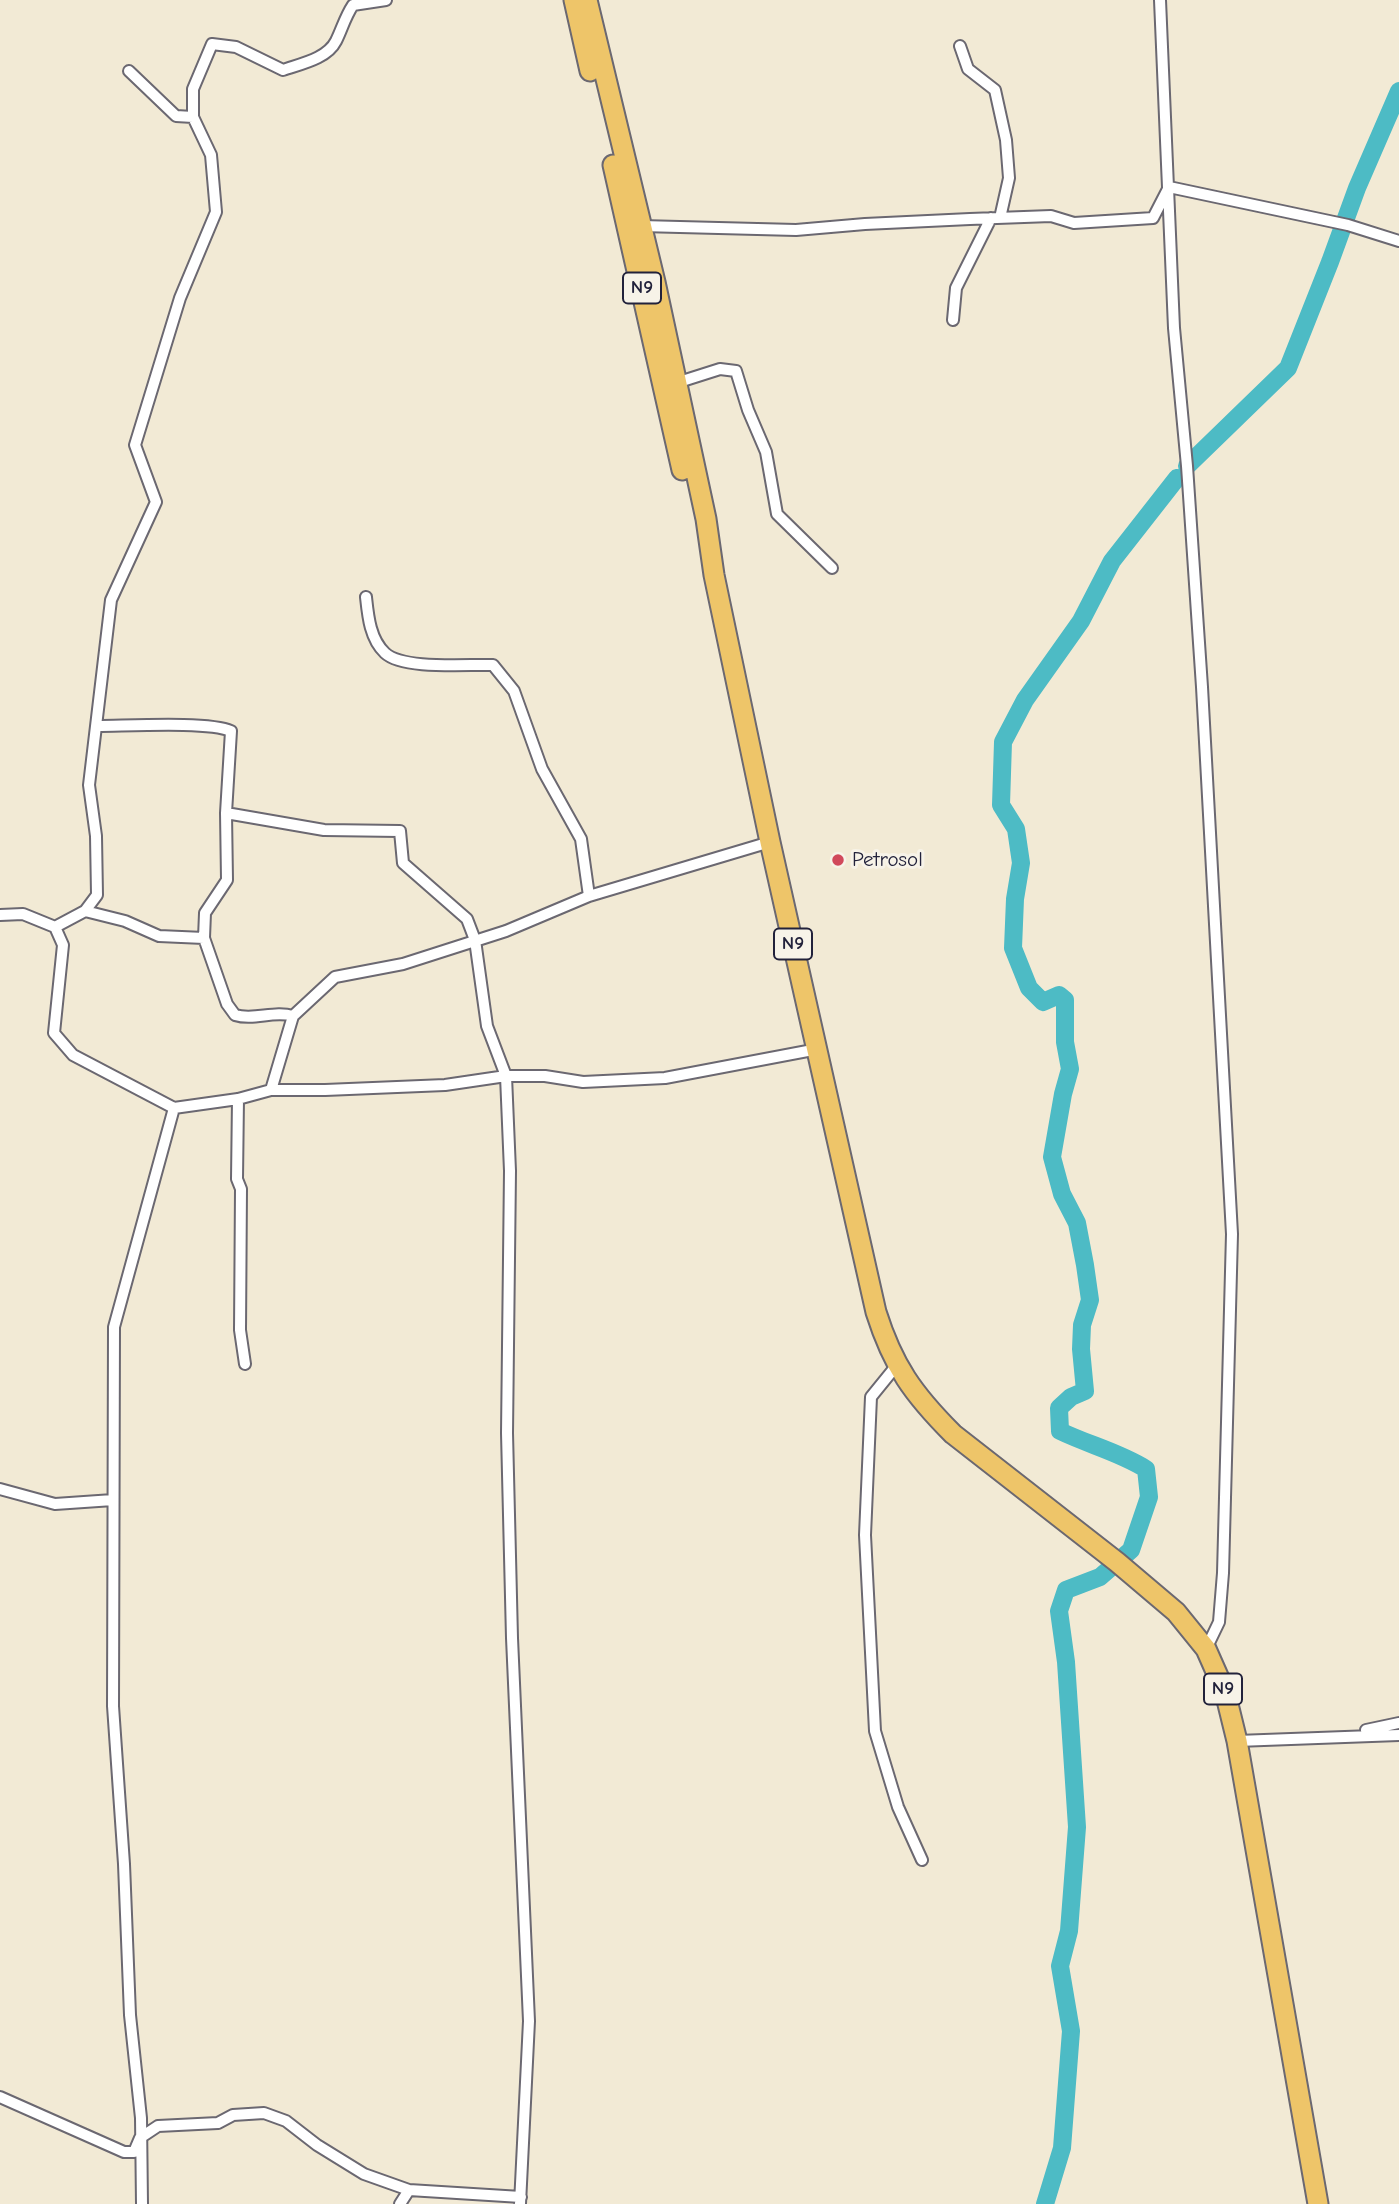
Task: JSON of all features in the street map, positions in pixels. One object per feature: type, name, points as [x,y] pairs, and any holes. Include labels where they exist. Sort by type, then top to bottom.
[{"type":"highway","name":"N9","points":[[574,0],[640,281],[692,520],[714,575]]},
{"type":"highway","name":"N9","points":[[587,0],[641,226],[706,519],[714,575],[770,842],[876,1312],[897,1365],[924,1405],[953,1434],[1145,1585],[1176,1612],[1206,1648],[1225,1692],[1237,1741],[1318,2204]]},
{"type":"street","points":[[55,927],[85,911],[97,895],[96,836],[89,785],[111,600],[156,502],[135,445],[180,298],[216,212],[211,155],[193,117],[193,89],[212,44],[236,47],[283,70],[317,58],[335,44],[353,5],[386,0]]},
{"type":"street","points":[[1160,0],[1174,328],[1187,466],[1202,688],[1231,1234],[1223,1573],[1219,1622],[1206,1648]]},
{"type":"street","points":[[953,320],[957,288],[996,218],[1009,178],[1006,140],[995,90],[968,69],[960,46]]},
{"type":"street","points":[[129,71],[176,116],[193,117]]},
{"type":"street","points":[[641,226],[796,230],[865,224],[1051,216],[1074,223],[1153,218],[1169,187]]},
{"type":"street","points":[[1169,187],[1348,225],[1399,241]]},
{"type":"street","points":[[676,383],[720,369],[736,371],[748,411],[766,452],[777,514],[832,568]]},
{"type":"street","points":[[366,597],[368,616],[376,641],[387,655],[407,663],[493,665],[514,691],[542,769],[580,839],[589,896]]},
{"type":"street","points":[[98,726],[226,728],[231,731],[226,813],[227,880],[205,913],[204,938],[227,1004],[234,1015],[253,1017],[283,1013],[293,1016]]},
{"type":"street","points":[[0,2097],[124,2152],[134,2152],[141,2138],[158,2126],[218,2123],[233,2115],[264,2113],[286,2121],[317,2145],[364,2174],[409,2190],[521,2201],[529,2021],[512,1638],[507,1433],[510,1171],[506,1076],[487,1026],[475,940],[467,919],[403,863],[400,831],[324,830],[226,813]]},
{"type":"street","points":[[271,1090],[293,1016],[335,976],[403,964],[506,932],[589,896],[770,842]]},
{"type":"street","points":[[85,911],[125,921],[159,936],[204,938]]},
{"type":"street","points":[[0,915],[23,914],[55,927],[63,944],[54,1033],[73,1055],[174,1108],[238,1099],[271,1090],[445,1085],[506,1076],[545,1076],[583,1082],[665,1078],[818,1049]]},
{"type":"street","points":[[238,1099],[237,1179],[241,1189],[240,1330],[245,1364]]},
{"type":"street","points":[[142,2204],[141,2138],[130,2015],[124,1864],[113,1706],[114,1327],[174,1108]]},
{"type":"street","points":[[897,1365],[871,1396],[865,1546],[875,1731],[898,1807],[922,1860]]},
{"type":"street","points":[[0,1489],[54,1504],[113,1500]]},
{"type":"street","points":[[1343,1736],[1399,1723]]},
{"type":"street","points":[[1237,1741],[1399,1735]]},
{"type":"street","points":[[400,2204],[409,2190]]},
{"type":"waterway","points":[[1187,466],[1288,368],[1357,188],[1399,91]]},
{"type":"waterway","points":[[1045,2204],[1062,2148],[1071,2031],[1060,1966],[1069,1931],[1077,1827],[1066,1662],[1059,1611],[1066,1590],[1100,1577],[1131,1550],[1149,1497],[1146,1469],[1060,1431],[1059,1408],[1071,1397],[1085,1391],[1082,1325],[1090,1300],[1077,1223],[1062,1194],[1052,1157],[1070,1069],[1065,1042],[1065,1000],[1059,995],[1043,1002],[1029,988],[1013,948],[1015,899],[1021,863],[1016,829],[1001,805],[1003,742],[1025,700],[1081,621],[1112,561],[1177,478]]},
{"type":"place","name":"Petrosol","points":[[838,860]]}]
